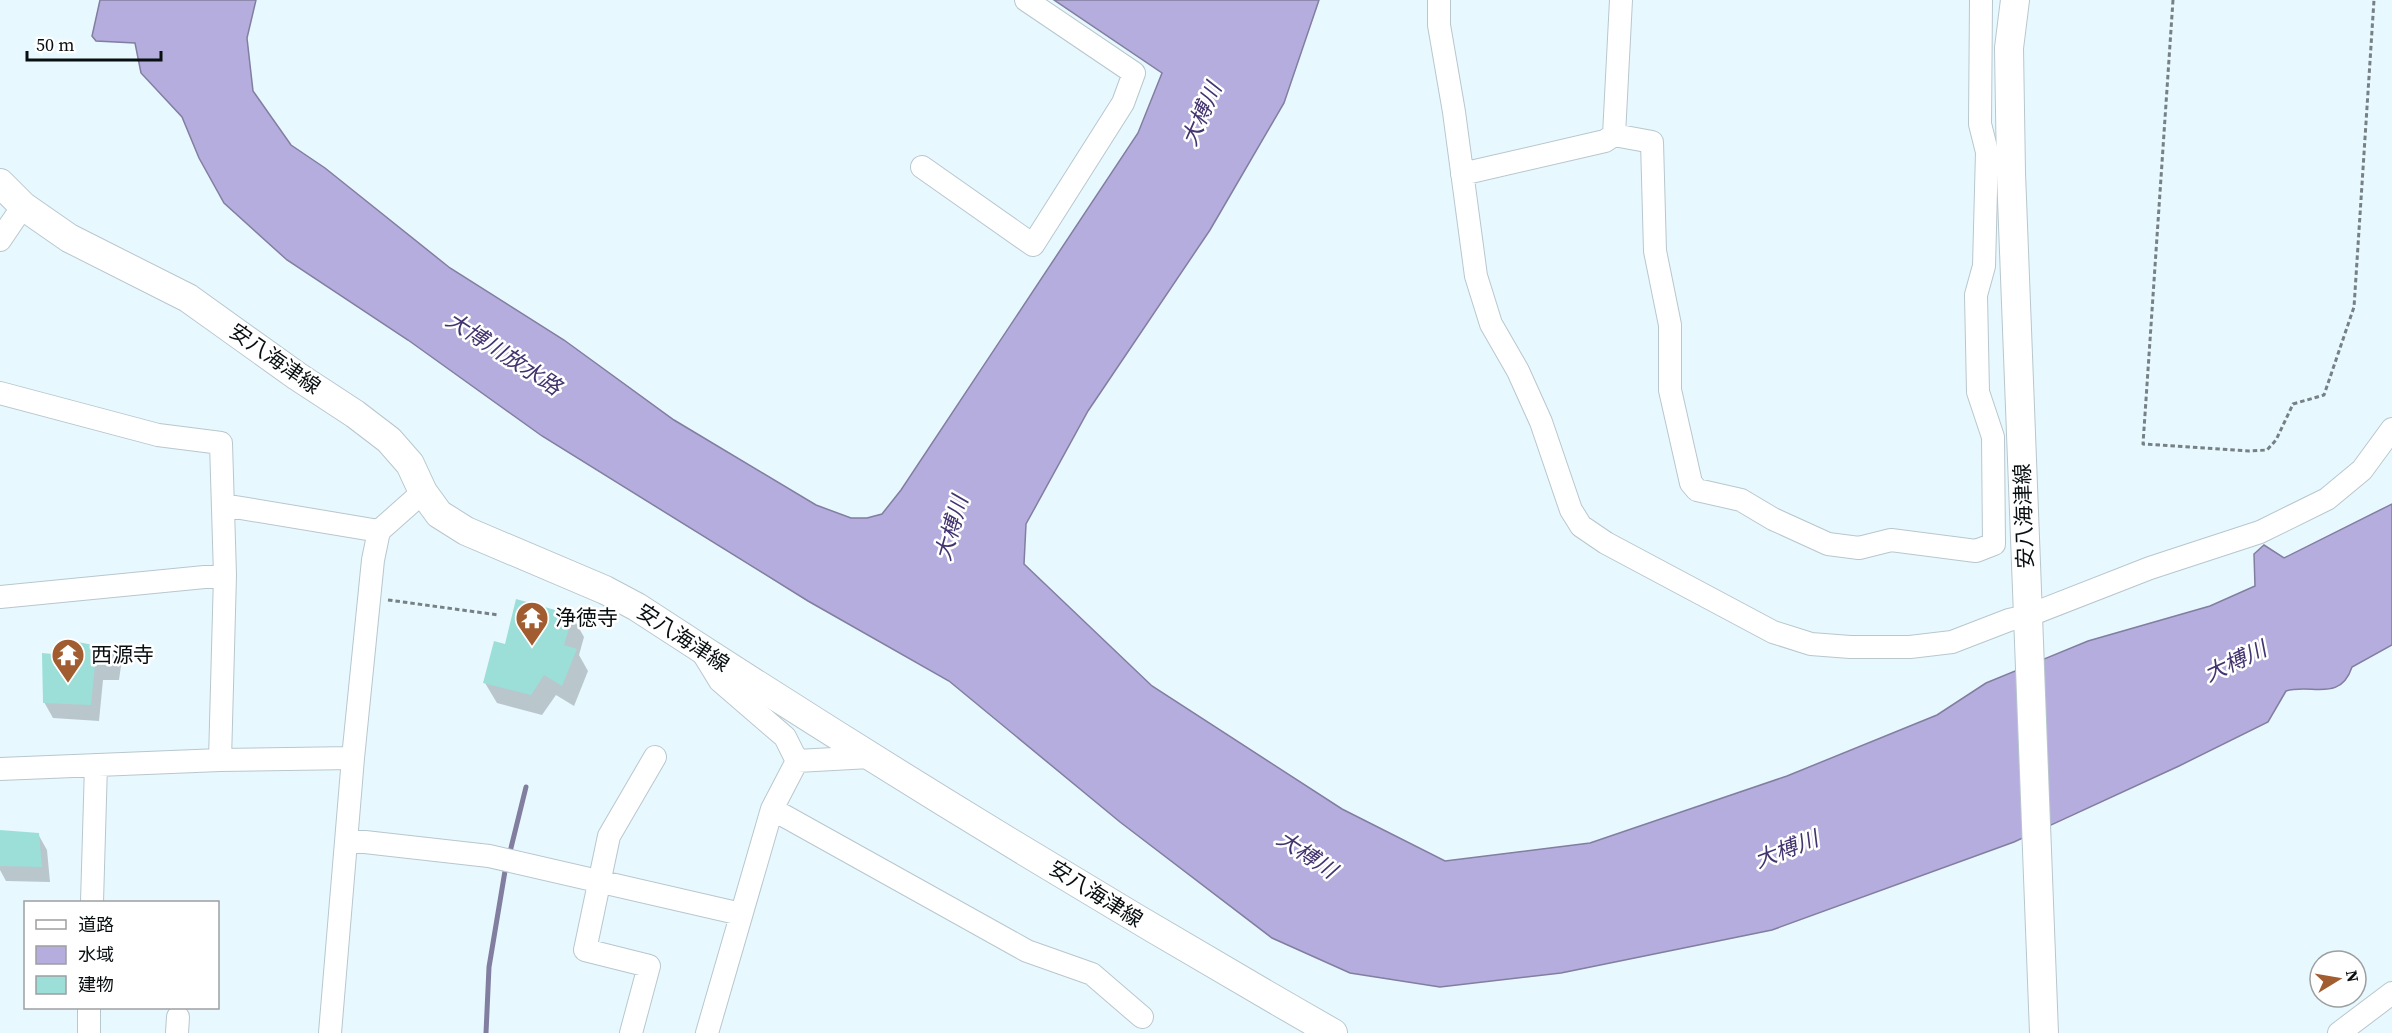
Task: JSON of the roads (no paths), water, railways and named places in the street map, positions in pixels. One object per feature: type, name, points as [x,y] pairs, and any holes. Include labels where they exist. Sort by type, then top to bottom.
[{"type":"main road","name":"安八海津線","points":[[2015,0],[2009,48],[2011,150],[2044,1033]]},
{"type":"main road","name":"安八海津線","points":[[0,183],[23,206],[69,238],[188,298],[297,376],[355,414],[389,440],[410,464],[423,492],[440,514],[466,531],[605,590],[637,608],[870,757],[1028,852],[1101,899],[1333,1033]]},
{"type":"street","points":[[922,167],[1034,245],[1123,103],[1134,73],[1026,0]]},
{"type":"street","points":[[1439,0],[1439,25],[1454,112],[1476,276],[1491,324],[1518,371],[1540,422],[1571,510],[1581,526],[1606,543],[1773,632],[1811,644],[1850,647],[1910,647],[1952,642],[2009,620],[2028,628],[2150,568],[2260,532],[2327,499],[2362,470],[2392,429]]},
{"type":"street","points":[[1614,135],[1621,0]]},
{"type":"street","points":[[1462,174],[1605,141],[1614,135],[1652,142],[1655,251],[1670,325],[1670,390],[1691,483],[1697,490],[1741,500],[1773,519],[1828,544],[1859,548],[1891,540],[1976,551],[1994,544],[1993,437],[1978,392],[1976,295],[1984,266],[1987,152],[1980,124],[1981,0]]},
{"type":"street","points":[[0,240],[23,206]]},
{"type":"street","points":[[0,393],[158,435],[221,443],[225,575],[220,760]]},
{"type":"street","points":[[330,1033],[353,758],[373,560],[379,531],[423,492]]},
{"type":"street","points":[[223,505],[379,531]]},
{"type":"street","points":[[0,597],[225,575]]},
{"type":"street","points":[[700,649],[720,681],[785,737],[797,761]]},
{"type":"street","points":[[797,761],[870,757]]},
{"type":"street","points":[[0,769],[220,760],[353,758]]},
{"type":"street","points":[[631,1033],[649,966],[585,950],[609,836],[655,758]]},
{"type":"street","points":[[707,1033],[772,809],[797,761]]},
{"type":"street","points":[[92,901],[96,765]]},
{"type":"street","points":[[772,809],[1028,951],[1092,974],[1142,1017]]},
{"type":"street","points":[[347,840],[489,856],[741,914]]},
{"type":"street","points":[[2339,1033],[2392,993]]},
{"type":"street","points":[[89,1009],[89,1033]]},
{"type":"water","points":[[100,0],[256,0],[247,38],[253,91],[291,145],[325,168],[450,268],[564,340],[674,420],[816,505],[851,518],[867,518],[882,514],[901,490],[1138,133],[1162,73],[1054,0],[1319,0],[1284,103],[1210,230],[1088,411],[1026,524],[1024,564],[1152,686],[1342,809],[1445,861],[1590,843],[1787,776],[1937,715],[1986,683],[2088,641],[2210,606],[2255,586],[2254,554],[2264,545],[2284,558],[2392,504],[2392,645],[2352,667],[2347,678],[2340,685],[2324,690],[2286,691],[2268,722],[2014,842],[1772,930],[1561,973],[1440,987],[1350,973],[1272,938],[1120,822],[949,681],[808,601],[542,436],[408,340],[287,260],[224,203],[199,158],[182,117],[141,73],[135,43],[96,41],[92,36]]},
{"type":"waterway","points":[[509,856],[526,787]]},
{"type":"waterway","points":[[486,1033],[489,967],[506,865]]},
{"type":"place","name":"浄徳寺","points":[[532,647]]},
{"type":"place","name":"西源寺","points":[[68,684]]},
{"type":"water label","name":"大榑川","points":[[1201,114]]},
{"type":"water label","name":"大博川放水路","points":[[504,353]]},
{"type":"water label","name":"大榑川","points":[[951,528]]},
{"type":"water label","name":"大榑川","points":[[2235,661]]},
{"type":"water label","name":"大榑川","points":[[1786,849]]},
{"type":"water label","name":"大榑川","points":[[1307,854]]}]
